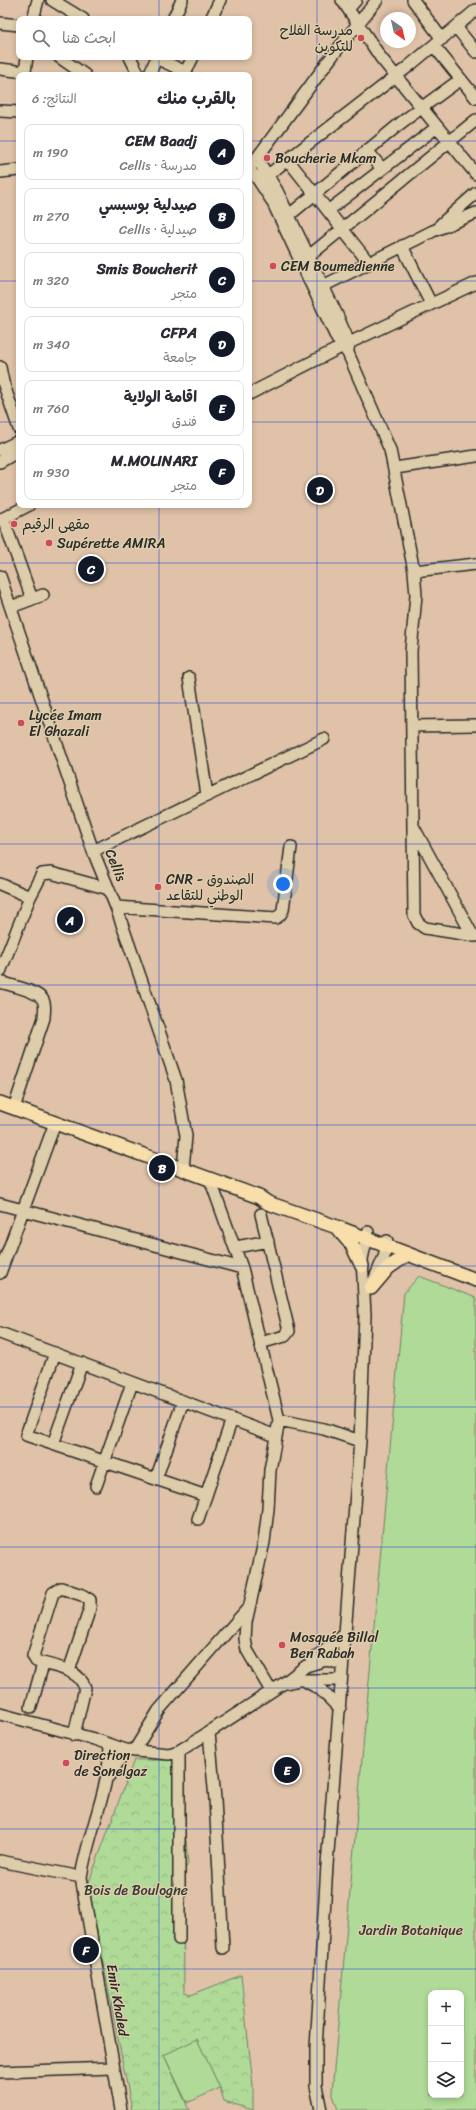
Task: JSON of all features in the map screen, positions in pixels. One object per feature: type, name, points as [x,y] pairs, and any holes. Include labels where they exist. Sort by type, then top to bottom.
[{"type":"main road","points":[[0,1103],[183,1168],[259,1197],[268,1203],[334,1226],[367,1235]]},
{"type":"main road","points":[[259,1197],[270,1197],[367,1235],[408,1254],[476,1280]]},
{"type":"main road","points":[[334,1226],[352,1245],[362,1266]]},
{"type":"main road","points":[[386,1243],[476,1274]]},
{"type":"main road","points":[[371,1288],[388,1268],[408,1254]]},
{"type":"street","points":[[34,16],[38,0]]},
{"type":"street","points":[[52,0],[78,16]]},
{"type":"street","points":[[174,16],[182,0]]},
{"type":"street","points":[[212,16],[220,0]]},
{"type":"street","points":[[334,0],[355,28],[476,174]]},
{"type":"street","points":[[355,28],[345,5],[356,0]]},
{"type":"street","points":[[252,164],[333,55],[377,0]]},
{"type":"street","points":[[413,0],[461,79],[476,98]]},
{"type":"street","points":[[268,175],[396,76],[476,10]]},
{"type":"street","points":[[0,23],[16,25]]},
{"type":"street","points":[[456,27],[476,52]]},
{"type":"street","points":[[27,60],[29,72]]},
{"type":"street","points":[[63,60],[81,72]]},
{"type":"street","points":[[132,60],[138,72]]},
{"type":"street","points":[[150,72],[156,60]]},
{"type":"street","points":[[160,60],[182,72]]},
{"type":"street","points":[[186,72],[192,60]]},
{"type":"street","points":[[0,69],[17,72]]},
{"type":"street","points":[[285,218],[402,122],[422,109],[461,79]]},
{"type":"street","points":[[0,110],[16,112]]},
{"type":"street","points":[[308,256],[476,120]]},
{"type":"street","points":[[329,210],[437,127]]},
{"type":"street","points":[[368,150],[382,169]]},
{"type":"street","points":[[288,160],[316,193],[369,263]]},
{"type":"street","points":[[252,166],[268,175],[285,218],[319,288],[385,436],[395,468],[414,571],[416,595],[411,633],[412,825],[415,920],[425,928],[474,936]]},
{"type":"street","points":[[252,167],[257,178],[285,218],[308,256],[319,288]]},
{"type":"street","points":[[0,172],[16,170]]},
{"type":"street","points":[[433,231],[476,193]]},
{"type":"street","points":[[447,225],[476,203]]},
{"type":"street","points":[[319,288],[433,231],[476,213]]},
{"type":"street","points":[[402,246],[431,304]]},
{"type":"street","points":[[252,393],[346,348],[431,304],[476,283]]},
{"type":"street","points":[[0,367],[3,382],[16,420]]},
{"type":"street","points":[[0,450],[16,442]]},
{"type":"street","points":[[0,462],[16,453]]},
{"type":"street","points":[[395,468],[476,456]]},
{"type":"street","points":[[23,508],[2,519],[32,599]]},
{"type":"street","points":[[414,571],[476,564]]},
{"type":"street","name":"Cellis","points":[[0,576],[94,851],[116,907],[176,1080],[186,1136],[183,1168]]},
{"type":"street","points":[[11,607],[43,595]]},
{"type":"street","points":[[189,678],[207,795]]},
{"type":"street","points":[[412,726],[476,725]]},
{"type":"street","points":[[94,851],[324,739]]},
{"type":"street","points":[[412,825],[474,936]]},
{"type":"street","points":[[116,907],[276,918],[283,910],[291,847]]},
{"type":"street","points":[[0,972],[30,897],[42,874],[45,872],[109,889]]},
{"type":"street","points":[[0,884],[30,897]]},
{"type":"street","points":[[0,982],[34,993],[43,999],[45,1004],[44,1018],[14,1108]]},
{"type":"street","points":[[0,1273],[55,1123]]},
{"type":"street","points":[[210,1179],[236,1247],[279,1420],[270,1470],[268,1509],[264,1542],[250,1606],[245,1639],[247,1650],[271,1691]]},
{"type":"street","points":[[0,1204],[242,1268]]},
{"type":"street","points":[[260,1343],[284,1336],[289,1331],[261,1214]]},
{"type":"street","points":[[321,2110],[316,2086],[316,2048],[327,1865],[360,1441],[365,1315],[362,1266],[367,1235]]},
{"type":"street","points":[[236,1247],[268,1241]]},
{"type":"street","points":[[365,1315],[374,1278],[383,1261],[386,1243]]},
{"type":"street","points":[[0,1333],[276,1436]]},
{"type":"street","points":[[55,1353],[26,1435],[206,1496]]},
{"type":"street","points":[[54,1444],[82,1363]]},
{"type":"street","points":[[96,1486],[132,1383]]},
{"type":"street","points":[[156,1479],[183,1401]]},
{"type":"street","points":[[198,1519],[232,1419]]},
{"type":"street","points":[[279,1420],[324,1429],[360,1441]]},
{"type":"street","points":[[69,1671],[90,1608],[90,1600],[82,1595],[61,1588],[53,1593],[33,1656],[36,1662],[78,1675],[85,1688],[74,1735]]},
{"type":"street","points":[[106,1779],[130,1751],[159,1710],[250,1606]]},
{"type":"street","points":[[0,1714],[130,1751],[163,1754],[179,1751],[284,1683],[345,1634]]},
{"type":"street","points":[[306,1666],[326,1660],[342,1664]]},
{"type":"street","points":[[31,1708],[43,1664]]},
{"type":"street","points":[[284,1683],[299,1680],[341,1680]]},
{"type":"street","points":[[299,1680],[320,1689],[340,1709]]},
{"type":"street","points":[[209,1732],[215,1799],[223,1948]]},
{"type":"street","points":[[106,1779],[110,1746]]},
{"type":"street","points":[[179,1751],[179,1939]]},
{"type":"street","name":"Emir Khaled","points":[[106,1779],[87,1845],[81,1877],[121,2110]]},
{"type":"street","points":[[0,1861],[81,1877]]},
{"type":"street","points":[[0,2072],[113,2068]]},
{"type":"green space","name":"Jardin Botanique","points":[[419,1276],[476,1298],[476,2110],[338,2110],[332,2092],[404,1293]]},
{"type":"green space","name":"Bois de Boulogne","points":[[134,1760],[179,1760],[188,1864],[183,1872],[184,1993],[191,1995],[241,1975],[253,2085],[253,2110],[224,2101],[220,2088],[197,2040],[164,2055],[189,2110],[132,2110],[88,1885]]},
{"type":"green space","points":[[197,2039],[220,2088],[187,2103],[164,2055]]},
{"type":"place","name":"مدرسة الفلاح للتكوين","points":[[361,38]]},
{"type":"place","name":"Boucherie Mkam","points":[[267,158]]},
{"type":"place","name":"CEM Boumedienne","points":[[273,266]]},
{"type":"place","name":"CFPA","points":[[320,490]]},
{"type":"place","name":"مقهى الرقيم","points":[[14,524]]},
{"type":"place","name":"Supérette AMIRA","points":[[49,543]]},
{"type":"place","name":"Smis Boucherit","points":[[91,569]]},
{"type":"place","name":"Lycée Imam El Ghazali","points":[[21,723]]},
{"type":"place","name":"CNR - الصندوق الوطني للتقاعد","points":[[158,887]]},
{"type":"place","name":"CEM Baadj","points":[[70,920]]},
{"type":"place","name":"صيدلية بوسبسي","points":[[162,1168]]},
{"type":"place","name":"Mosquée Billal Ben Rabah","points":[[282,1645]]},
{"type":"place","name":"Direction de Sonelgaz","points":[[66,1763]]},
{"type":"place","name":"اقامة الولاية","points":[[287,1770]]},
{"type":"place","name":"M.MOLINARI","points":[[86,1950]]}]
